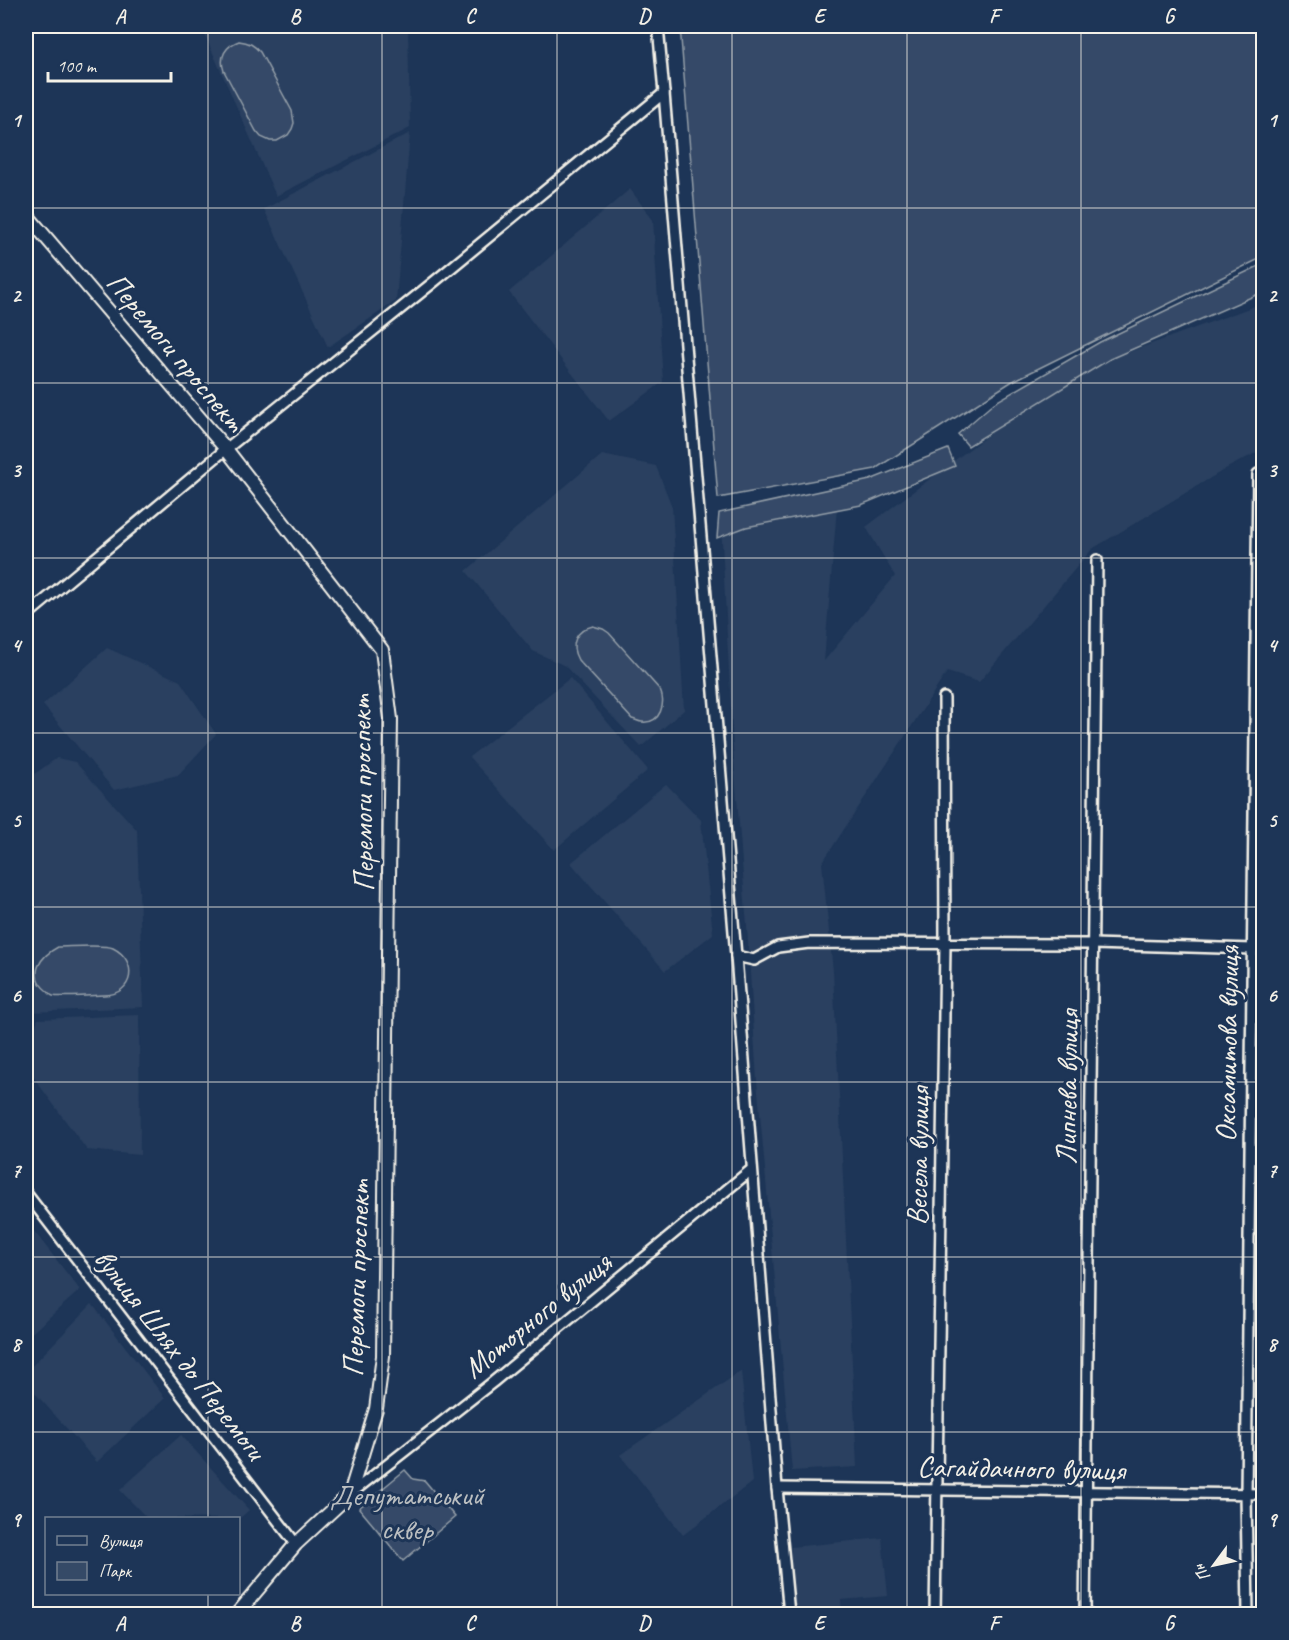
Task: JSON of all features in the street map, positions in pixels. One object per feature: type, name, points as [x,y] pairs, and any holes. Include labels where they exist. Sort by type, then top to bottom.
[{"type":"street","points":[[658,26],[789,1614]]},
{"type":"street","points":[[26,616],[226,449],[664,93]]},
{"type":"street","name":"Перемоги проспект","points":[[26,214],[226,449],[382,650],[391,719],[383,1356],[376,1409],[350,1494]]},
{"type":"street","name":"Оксамитова вулиця","points":[[1248,1614],[1246,1494],[1258,474]]},
{"type":"street","name":"Липнева вулиця","points":[[1085,1614],[1097,560]]},
{"type":"street","name":"Весела вулиця","points":[[935,1614],[945,945],[944,699]]},
{"type":"street","points":[[736,956],[754,960],[778,947],[809,943],[1093,944],[1252,949]]},
{"type":"street","name":"Моторного вулиця","points":[[350,1494],[493,1382],[751,1170]]},
{"type":"street","name":"вулиця Шлях до Перемоги","points":[[26,1193],[296,1544]]},
{"type":"street","name":"Сагайдачного вулиця","points":[[777,1488],[1263,1494]]},
{"type":"street","points":[[237,1614],[296,1544],[350,1494]]},
{"type":"shaded area","points":[[201,26],[408,26],[410,128],[276,196]]},
{"type":"shaded area","points":[[410,133],[396,301],[328,347],[264,209]]},
{"type":"shaded area","points":[[630,189],[653,220],[663,382],[609,421],[509,292]]},
{"type":"shaded area","points":[[1263,303],[1263,449],[1092,549],[979,682],[947,672],[822,863],[833,971],[857,1467],[792,1471],[757,1080],[733,747],[721,522],[837,508],[824,661],[895,576],[866,527],[1069,374]]},
{"type":"shaded area","points":[[602,455],[656,466],[672,507],[684,710],[641,747],[565,666],[533,651],[466,571]]},
{"type":"shaded area","points":[[107,648],[180,681],[216,734],[178,775],[114,790],[43,705]]},
{"type":"shaded area","points":[[570,678],[648,770],[554,850],[469,757]]},
{"type":"shaded area","points":[[57,758],[75,762],[137,830],[143,1007],[31,1012],[26,1003],[26,780]]},
{"type":"shaded area","points":[[666,784],[701,820],[713,934],[665,971],[571,863]]},
{"type":"shaded area","points":[[139,1015],[140,1155],[87,1150],[26,1067],[26,1049],[38,1019]]},
{"type":"shaded area","points":[[26,1221],[80,1290],[26,1338]]},
{"type":"shaded area","points":[[92,1304],[165,1398],[97,1462],[26,1383],[26,1372]]},
{"type":"shaded area","points":[[741,1371],[752,1482],[683,1535],[620,1455]]},
{"type":"shaded area","points":[[181,1435],[249,1510],[240,1518],[146,1517],[120,1490]]},
{"type":"shaded area","points":[[882,1538],[888,1596],[841,1600],[842,1614],[790,1614],[788,1605],[791,1547]]},
{"type":"green space","points":[[680,26],[1263,26],[1263,257],[1011,382],[875,469],[718,498]]},
{"type":"green space","points":[[239,41],[251,44],[260,52],[292,111],[294,123],[292,129],[288,135],[277,141],[261,137],[256,131],[224,71],[222,61],[224,53]]},
{"type":"green space","points":[[1263,264],[1263,292],[1110,359],[968,446],[958,434],[994,403],[1100,342]]},
{"type":"green space","points":[[948,449],[955,466],[861,505],[746,527],[717,538],[719,513],[870,480]]},
{"type":"green space","points":[[593,626],[609,633],[660,690],[662,706],[654,720],[642,722],[632,719],[578,660],[574,648],[576,638],[582,631]]},
{"type":"green space","points":[[58,947],[113,948],[127,961],[130,976],[127,984],[114,994],[52,996],[40,984],[37,972],[38,966],[46,955]]},
{"type":"green space","name":"Депутатський сквер","points":[[405,1470],[413,1479],[425,1481],[455,1517],[403,1561],[359,1508]]}]
